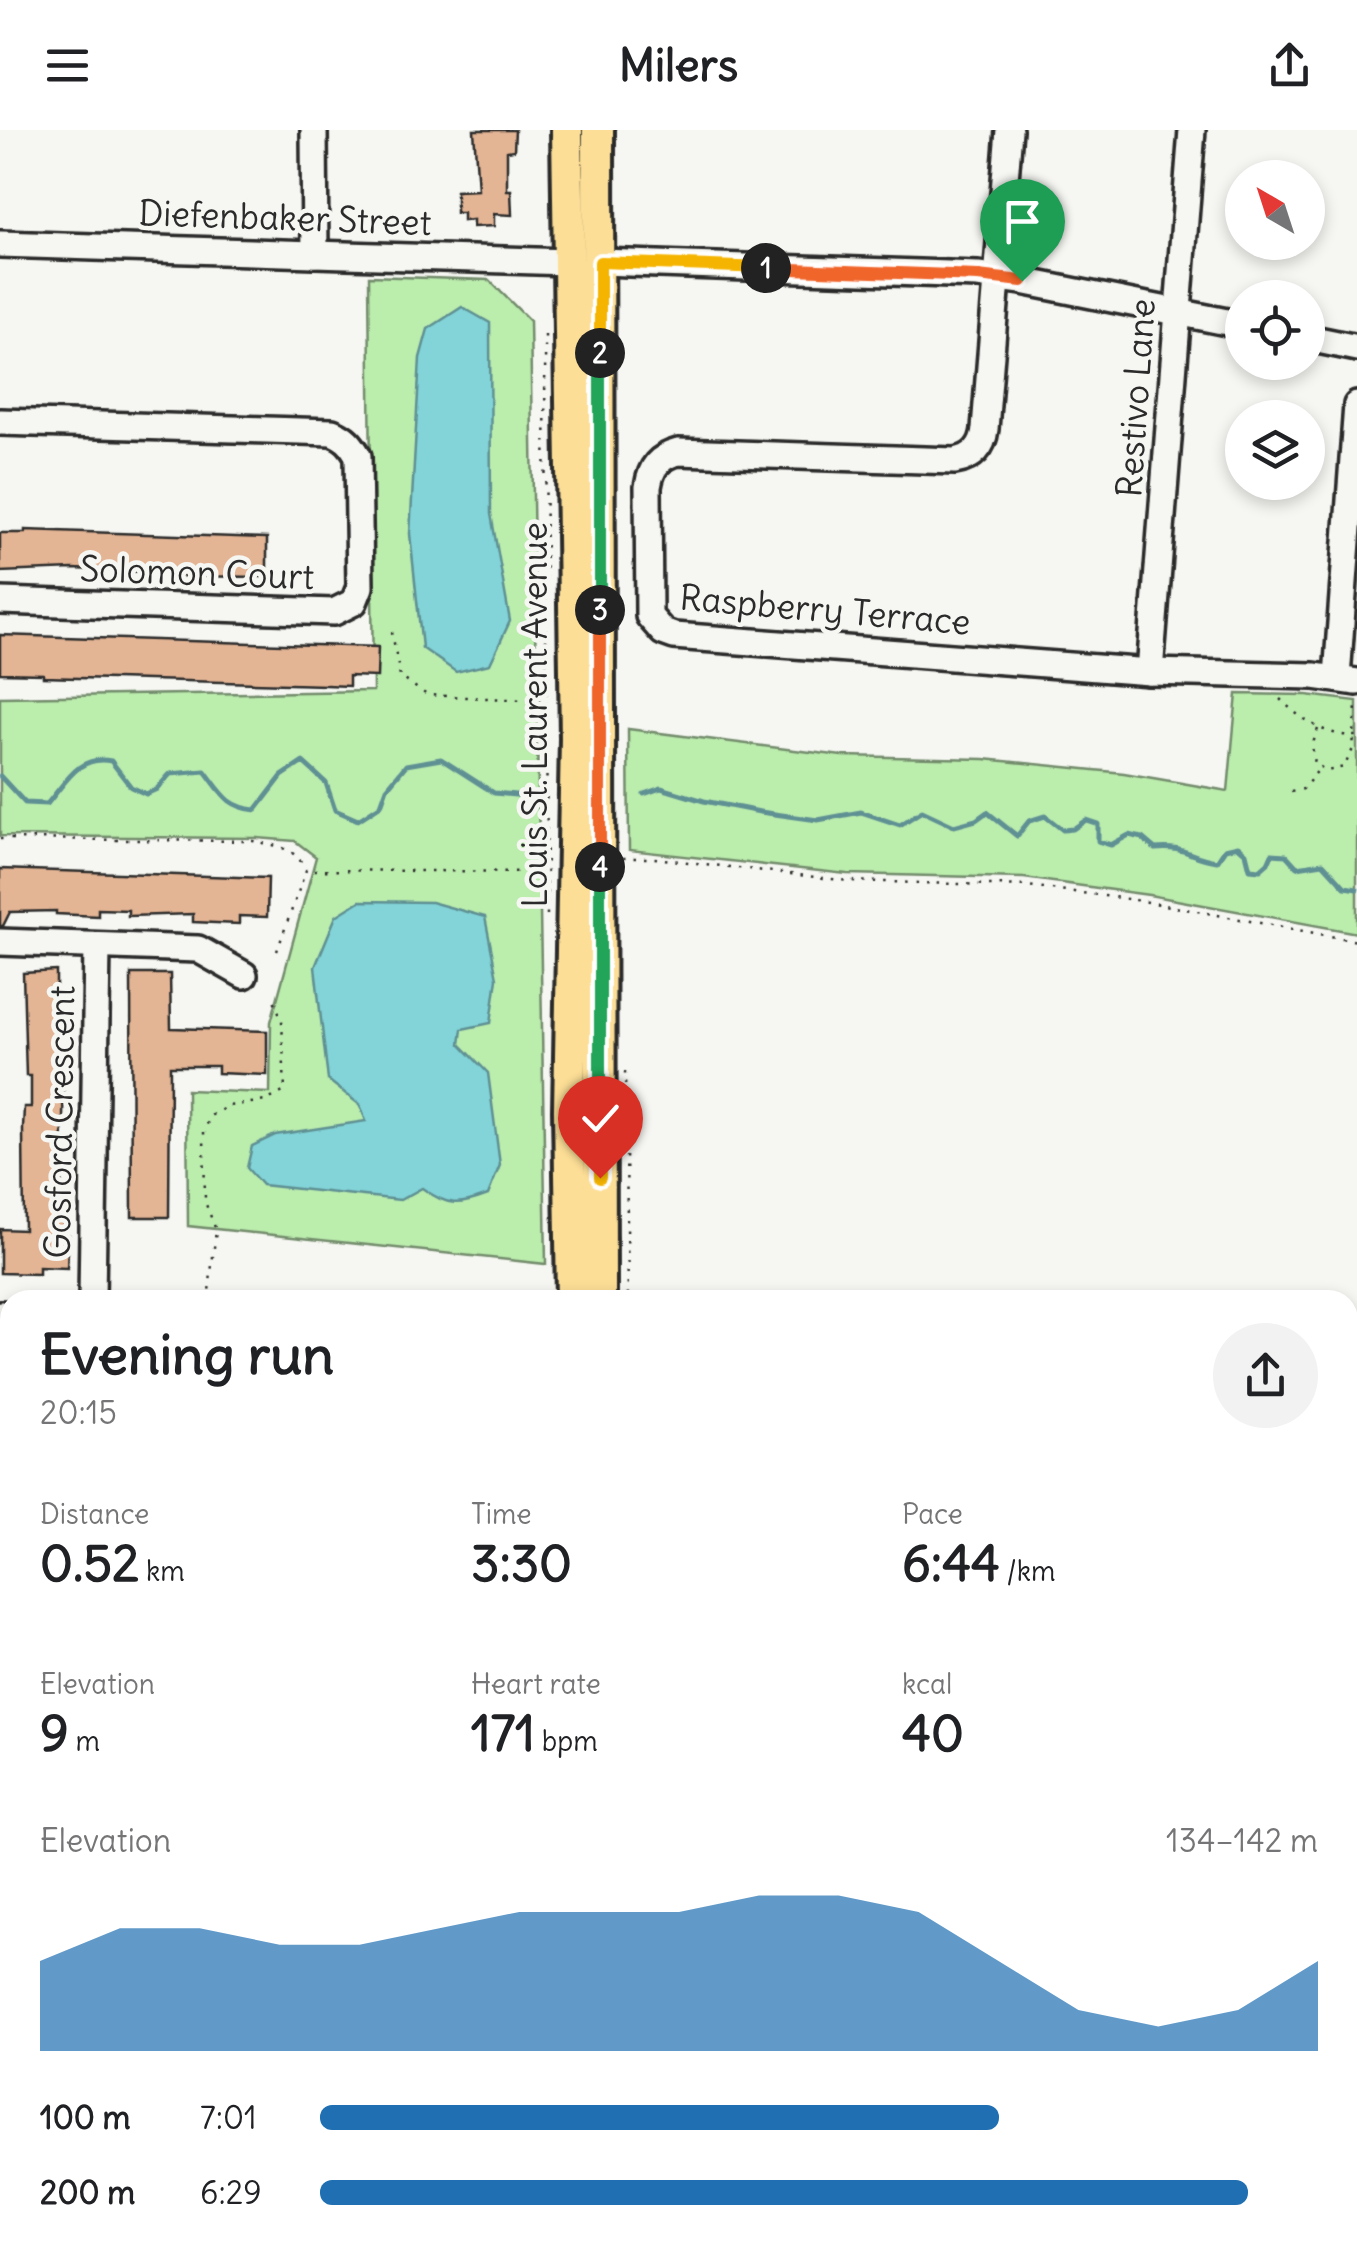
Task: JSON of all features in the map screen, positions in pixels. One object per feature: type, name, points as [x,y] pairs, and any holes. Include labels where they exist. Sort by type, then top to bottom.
[{"type":"main road","name":"Louis St. Laurent Avenue","points":[[567,130],[576,738],[569,1110],[572,1290]]},
{"type":"main road","name":"Louis St. Laurent Avenue","points":[[598,130],[600,1290]]},
{"type":"street","points":[[314,130],[315,254]]},
{"type":"street","points":[[997,277],[1009,130]]},
{"type":"street","name":"Restivo Lane","points":[[1150,672],[1192,130]]},
{"type":"street","name":"Diefenbaker Street","points":[[0,244],[568,262]]},
{"type":"street","points":[[600,262],[997,277],[1225,322]]},
{"type":"street","name":"Raspberry Terrace","points":[[997,277],[984,438],[974,453],[956,461],[678,452],[666,455],[650,474],[648,487],[649,616],[662,632],[674,636],[1150,672],[1347,680]]},
{"type":"street","points":[[1325,341],[1357,348]]},
{"type":"street","points":[[1347,680],[1357,405]]},
{"type":"street","name":"Solomon Court","points":[[0,422],[332,432],[343,436],[358,456],[360,587],[354,602],[334,612],[0,602]]},
{"type":"street","points":[[0,942],[198,949],[244,975]]},
{"type":"street","name":"Gosford Crescent","points":[[92,1290],[98,946]]},
{"type":"path","points":[[545,328],[548,932]]},
{"type":"path","points":[[392,632],[400,677],[426,695],[547,702]]},
{"type":"path","points":[[1276,693],[1295,714],[1318,729],[1356,736]]},
{"type":"path","points":[[1318,729],[1312,753],[1320,768],[1333,771],[1344,767],[1350,760],[1356,736],[1356,699]]},
{"type":"path","points":[[1291,792],[1303,789],[1320,768]]},
{"type":"path","points":[[0,839],[252,841],[284,847],[298,854],[306,870],[276,951]]},
{"type":"path","points":[[622,858],[654,858],[849,882],[1028,886],[1142,901],[1357,940]]},
{"type":"path","points":[[306,870],[546,872]]},
{"type":"path","points":[[209,1290],[216,1230],[205,1202],[204,1132],[210,1116],[218,1110],[266,1101],[284,1091],[282,1020],[273,998]]},
{"type":"green space","points":[[369,276],[489,280],[530,321],[546,1264],[188,1226],[187,1090],[270,1093],[271,1022],[316,857],[295,841],[257,838],[0,836],[0,697],[373,691]]},
{"type":"green space","points":[[1237,694],[1307,695],[1357,701],[1357,933],[1149,895],[1024,878],[847,874],[629,850],[628,729],[842,756],[984,759],[1124,773],[1228,791]]},
{"type":"water","points":[[462,307],[490,323],[491,514],[510,621],[490,664],[456,672],[422,648],[410,534],[420,358],[428,329]]},
{"type":"water","points":[[360,901],[431,902],[485,917],[497,978],[491,1023],[462,1029],[460,1044],[488,1073],[500,1165],[488,1195],[454,1203],[422,1188],[400,1200],[262,1185],[247,1168],[252,1146],[275,1135],[366,1121],[360,1105],[328,1080],[315,967],[336,916]]},
{"type":"building","points":[[474,130],[515,130],[514,150],[507,151],[507,190],[511,190],[512,215],[494,214],[494,226],[473,227],[473,220],[463,221],[463,213],[456,213],[456,191],[478,190]]},
{"type":"building","points":[[25,530],[267,538],[267,577],[169,576],[73,569],[0,572],[0,533]]},
{"type":"building","points":[[0,635],[378,647],[377,677],[349,676],[349,686],[0,673]]},
{"type":"building","points":[[0,869],[268,878],[267,917],[239,916],[239,924],[193,922],[193,914],[128,916],[128,910],[98,909],[98,916],[56,911],[10,912],[0,926]]},
{"type":"building","points":[[56,971],[56,1024],[59,1054],[64,1054],[62,1186],[64,1234],[69,1235],[67,1268],[39,1267],[39,1274],[0,1273],[0,1229],[24,1230],[24,1107],[31,1107],[31,1076],[26,1076],[23,973]]},
{"type":"building","points":[[131,974],[170,974],[171,1028],[267,1031],[267,1075],[218,1073],[218,1066],[170,1066],[169,1217],[132,1217]]},
{"type":"waterway","points":[[0,776],[25,803],[47,804],[74,772],[90,762],[111,761],[131,787],[146,794],[157,789],[170,774],[205,771],[232,802],[256,810],[282,776],[303,762],[326,783],[335,810],[358,820],[381,805],[387,788],[406,765],[441,759],[494,793],[526,796]]},
{"type":"waterway","points":[[644,794],[661,788],[704,801],[818,820],[861,812],[900,825],[922,811],[954,826],[976,820],[987,812],[1017,836],[1029,821],[1045,816],[1063,830],[1073,829],[1086,820],[1098,824],[1098,841],[1111,845],[1129,835],[1142,838],[1155,849],[1174,849],[1217,861],[1225,849],[1238,846],[1246,853],[1250,869],[1260,870],[1272,854],[1286,855],[1297,867],[1323,863],[1345,887],[1357,889]]},
{"type":"route","points":[[600,1178],[600,262],[978,276],[1022,281]]}]
